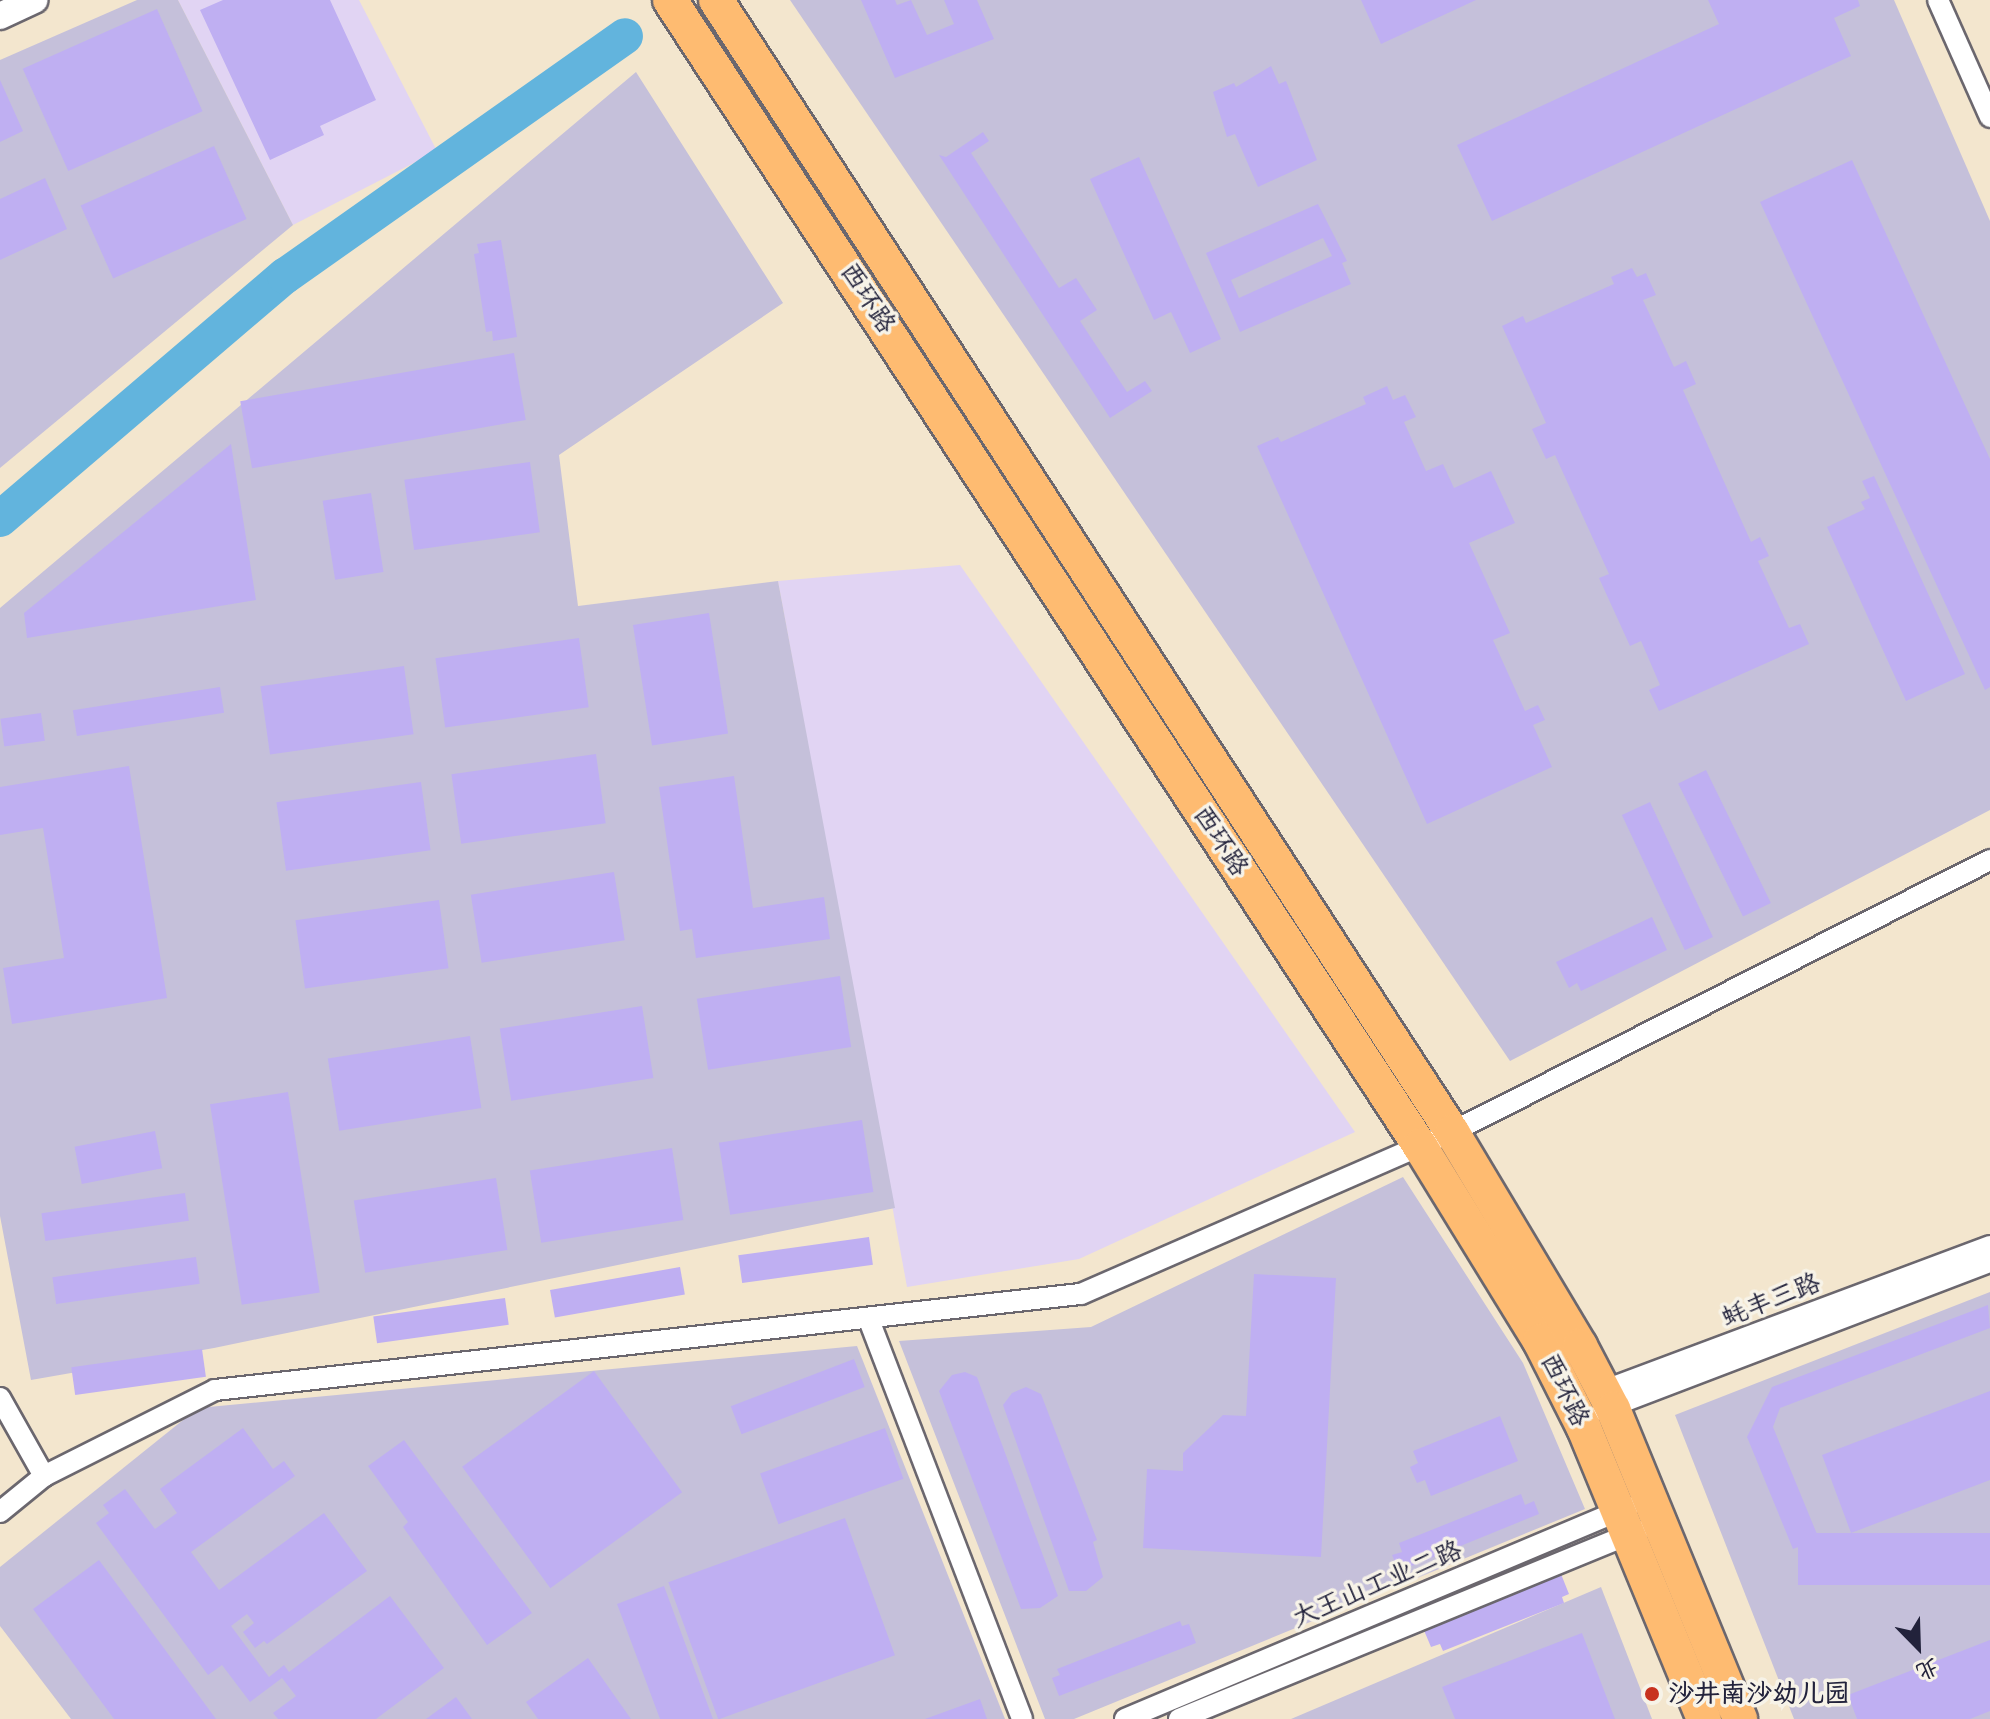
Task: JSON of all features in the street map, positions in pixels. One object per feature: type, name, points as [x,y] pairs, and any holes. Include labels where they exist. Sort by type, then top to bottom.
[{"type":"main road","name":"西环路","points":[[670,0],[1420,1146],[1540,1341],[1575,1410],[1640,1516],[1740,1719]]},
{"type":"main road","name":"西环路","points":[[716,0],[1452,1132],[1607,1398],[1640,1516],[1704,1719]]},
{"type":"street","points":[[0,16],[35,0]]},
{"type":"street","points":[[1938,0],[1990,117]]},
{"type":"street","points":[[0,1512],[44,1476],[215,1390],[869,1320],[1081,1294],[1452,1132],[1990,860]]},
{"type":"street","name":"蚝丰三路","points":[[1607,1398],[1990,1246]]},
{"type":"street","name":"蚝丰三路","points":[[1575,1410],[1990,1262]]},
{"type":"street","points":[[869,1320],[1022,1719]]},
{"type":"street","points":[[0,1398],[44,1476]]},
{"type":"street","name":"大王山工业二路","points":[[1125,1719],[1640,1516]]},
{"type":"street","name":"大王山工业二路","points":[[1179,1719],[1640,1516]]},
{"type":"shaded area","points":[[137,0],[178,0],[293,225],[0,468],[0,60]]},
{"type":"shaded area","points":[[178,0],[359,0],[437,151],[293,225]]},
{"type":"shaded area","points":[[790,0],[1894,0],[1990,221],[1990,810],[1510,1061]]},
{"type":"shaded area","points":[[636,72],[783,303],[559,455],[578,606],[778,581],[895,1208],[214,1348],[31,1380],[0,1216],[0,608]]},
{"type":"shaded area","points":[[960,565],[1355,1132],[1079,1259],[907,1287],[778,581]]},
{"type":"shaded area","points":[[1403,1177],[1523,1363],[1585,1509],[1074,1719],[1045,1719],[899,1341],[1091,1327]]},
{"type":"shaded area","points":[[1990,1292],[1990,1719],[1794,1719],[1675,1415]]},
{"type":"shaded area","points":[[857,1346],[1005,1719],[71,1719],[0,1626],[0,1567],[198,1408]]},
{"type":"shaded area","points":[[1601,1587],[1652,1719],[1291,1719]]},
{"type":"building","points":[[223,0],[330,0],[376,100],[320,126],[324,135],[270,160],[200,10]]},
{"type":"building","points":[[861,0],[895,0],[897,5],[911,0],[927,35],[954,24],[944,0],[977,0],[994,39],[895,78]]},
{"type":"building","points":[[1361,0],[1476,0],[1381,44]]},
{"type":"building","points":[[1708,0],[1858,0],[1860,6],[1834,18],[1851,56],[1492,221],[1457,145],[1719,24]]},
{"type":"building","points":[[157,9],[203,111],[68,171],[23,69]]},
{"type":"building","points":[[1271,66],[1279,84],[1286,81],[1317,160],[1258,187],[1235,134],[1227,137],[1213,92],[1234,83],[1236,87]]},
{"type":"building","points":[[0,80],[23,131],[0,142]]},
{"type":"building","points":[[983,132],[989,141],[971,153],[1059,288],[1076,278],[1097,310],[1080,321],[1127,392],[1145,381],[1152,391],[1110,418],[939,155],[946,157]]},
{"type":"building","points":[[214,146],[247,219],[113,278],[81,205]]},
{"type":"building","points":[[1139,157],[1221,339],[1190,353],[1171,312],[1154,320],[1090,179]]},
{"type":"building","points":[[1852,160],[1990,459],[1990,687],[1985,690],[1760,202]]},
{"type":"building","points":[[45,178],[67,229],[0,260],[0,199]]},
{"type":"building","points":[[1318,204],[1347,261],[1342,263],[1351,284],[1240,332],[1206,253]],"holes":[[[1323,238],[1332,256],[1239,298],[1231,280]]]},
{"type":"building","points":[[501,240],[517,337],[493,341],[492,331],[486,332],[474,254],[479,253],[477,244]]},
{"type":"building","points":[[1632,268],[1637,277],[1646,273],[1656,295],[1643,300],[1674,367],[1686,361],[1696,384],[1683,390],[1751,542],[1760,537],[1769,556],[1758,561],[1789,628],[1800,624],[1809,644],[1659,711],[1649,690],[1660,685],[1641,641],[1630,646],[1599,578],[1609,574],[1555,455],[1546,459],[1532,429],[1546,423],[1502,326],[1523,316],[1526,323],[1614,284],[1611,277]]},
{"type":"building","points":[[514,353],[526,420],[252,468],[240,401]]},
{"type":"building","points":[[1387,386],[1393,400],[1405,395],[1416,417],[1404,422],[1426,471],[1443,464],[1454,488],[1491,471],[1515,523],[1469,543],[1510,633],[1493,640],[1525,711],[1538,705],[1545,720],[1533,725],[1552,767],[1427,824],[1257,446],[1278,437],[1281,442],[1366,404],[1363,397]]},
{"type":"building","points":[[231,444],[256,600],[27,638],[24,613]]},
{"type":"building","points":[[530,462],[540,532],[414,550],[404,480]]},
{"type":"building","points":[[1874,476],[1965,674],[1906,701],[1827,527],[1865,509],[1861,502],[1870,498],[1862,481]]},
{"type":"building","points":[[371,493],[384,572],[335,580],[323,501]]},
{"type":"building","points":[[709,613],[728,733],[652,746],[633,625]]},
{"type":"building","points":[[579,638],[589,707],[445,727],[435,658]]},
{"type":"building","points":[[404,666],[414,734],[270,755],[260,686]]},
{"type":"building","points":[[220,687],[224,713],[77,736],[73,710]]},
{"type":"building","points":[[41,713],[45,741],[4,746],[0,719]]},
{"type":"building","points":[[596,754],[606,823],[461,844],[451,774]]},
{"type":"building","points":[[129,766],[167,998],[12,1024],[3,968],[64,958],[43,828],[0,835],[0,787]]},
{"type":"building","points":[[1706,770],[1771,903],[1743,917],[1678,784]]},
{"type":"building","points":[[734,776],[753,908],[824,897],[830,939],[696,958],[692,929],[680,931],[659,787]]},
{"type":"building","points":[[421,782],[431,850],[286,871],[276,802]]},
{"type":"building","points":[[1650,802],[1713,937],[1685,950],[1622,815]]},
{"type":"building","points":[[614,872],[625,940],[482,963],[471,895]]},
{"type":"building","points":[[439,900],[449,968],[305,989],[295,920]]},
{"type":"building","points":[[1652,917],[1667,950],[1581,991],[1577,983],[1569,988],[1556,962]]},
{"type":"building","points":[[840,976],[851,1047],[708,1070],[697,999]]},
{"type":"building","points":[[642,1006],[653,1078],[511,1101],[500,1029]]},
{"type":"building","points":[[470,1036],[481,1108],[339,1131],[328,1059]]},
{"type":"building","points":[[288,1092],[320,1293],[242,1305],[210,1104]]},
{"type":"building","points":[[862,1120],[873,1192],[730,1215],[719,1143]]},
{"type":"building","points":[[155,1131],[162,1168],[82,1184],[75,1147]]},
{"type":"building","points":[[672,1148],[683,1220],[541,1243],[530,1171]]},
{"type":"building","points":[[496,1178],[507,1250],[365,1273],[354,1201]]},
{"type":"building","points":[[185,1193],[189,1221],[45,1241],[41,1213]]},
{"type":"building","points":[[869,1237],[873,1265],[742,1283],[738,1255]]},
{"type":"building","points":[[196,1257],[200,1284],[56,1304],[52,1277]]},
{"type":"building","points":[[680,1267],[685,1295],[555,1317],[550,1290]]},
{"type":"building","points":[[1254,1274],[1336,1278],[1321,1557],[1143,1548],[1147,1469],[1183,1471],[1183,1453],[1223,1415],[1246,1416]]},
{"type":"building","points":[[505,1298],[509,1325],[377,1343],[373,1317]]},
{"type":"building","points":[[1988,1305],[1990,1328],[1780,1408],[1773,1427],[1819,1539],[1793,1549],[1747,1437],[1772,1387]]},
{"type":"building","points":[[202,1349],[206,1377],[75,1395],[71,1367]]},
{"type":"building","points":[[854,1359],[865,1387],[742,1434],[731,1406]]},
{"type":"building","points":[[594,1371],[682,1492],[550,1588],[462,1467]]},
{"type":"building","points":[[965,1372],[977,1377],[1058,1596],[1040,1608],[1021,1609],[939,1391],[952,1375]]},
{"type":"building","points":[[1026,1387],[1041,1394],[1097,1540],[1093,1542],[1103,1577],[1086,1591],[1069,1591],[1003,1405],[1012,1393]]},
{"type":"building","points":[[1990,1391],[1990,1480],[1851,1533],[1822,1455]]},
{"type":"building","points":[[1500,1416],[1518,1461],[1431,1496],[1425,1480],[1417,1483],[1410,1467],[1418,1463],[1413,1451]]},
{"type":"building","points":[[243,1428],[273,1469],[284,1461],[295,1476],[191,1552],[219,1590],[324,1513],[367,1571],[267,1644],[264,1641],[255,1648],[243,1632],[254,1623],[247,1614],[231,1626],[269,1677],[284,1665],[289,1672],[390,1596],[444,1668],[376,1719],[278,1719],[273,1713],[296,1696],[282,1678],[250,1702],[222,1665],[208,1675],[96,1523],[109,1513],[103,1505],[125,1489],[155,1529],[177,1513],[160,1489]]},
{"type":"building","points":[[885,1428],[903,1479],[778,1524],[760,1473]]},
{"type":"building","points":[[404,1440],[532,1613],[487,1645],[403,1527],[408,1522],[368,1466]]},
{"type":"building","points":[[1521,1494],[1525,1505],[1534,1501],[1539,1514],[1399,1571],[1392,1555],[1402,1552],[1399,1543]]},
{"type":"building","points":[[845,1518],[895,1655],[718,1719],[668,1582]]},
{"type":"building","points":[[1798,1533],[1990,1533],[1990,1585],[1798,1585]]},
{"type":"building","points":[[99,1560],[216,1719],[114,1719],[33,1609]]},
{"type":"building","points":[[1561,1574],[1569,1594],[1562,1597],[1564,1603],[1443,1651],[1440,1644],[1431,1647],[1423,1628]]},
{"type":"building","points":[[664,1586],[713,1719],[660,1719],[617,1604]]},
{"type":"building","points":[[1180,1621],[1182,1626],[1189,1624],[1196,1643],[1059,1696],[1052,1678],[1060,1675],[1057,1669]]},
{"type":"building","points":[[1582,1633],[1615,1719],[1455,1719],[1442,1687]]},
{"type":"building","points":[[1990,1640],[1990,1711],[1970,1719],[1857,1719],[1848,1695]]},
{"type":"building","points":[[588,1658],[631,1719],[538,1719],[526,1702]]},
{"type":"building","points":[[456,1697],[472,1719],[426,1719]]},
{"type":"building","points":[[980,1699],[987,1719],[925,1719]]},
{"type":"waterway","points":[[0,519],[285,276],[625,36]]},
{"type":"place","name":"沙井南沙幼儿园","points":[[1652,1694]]}]
